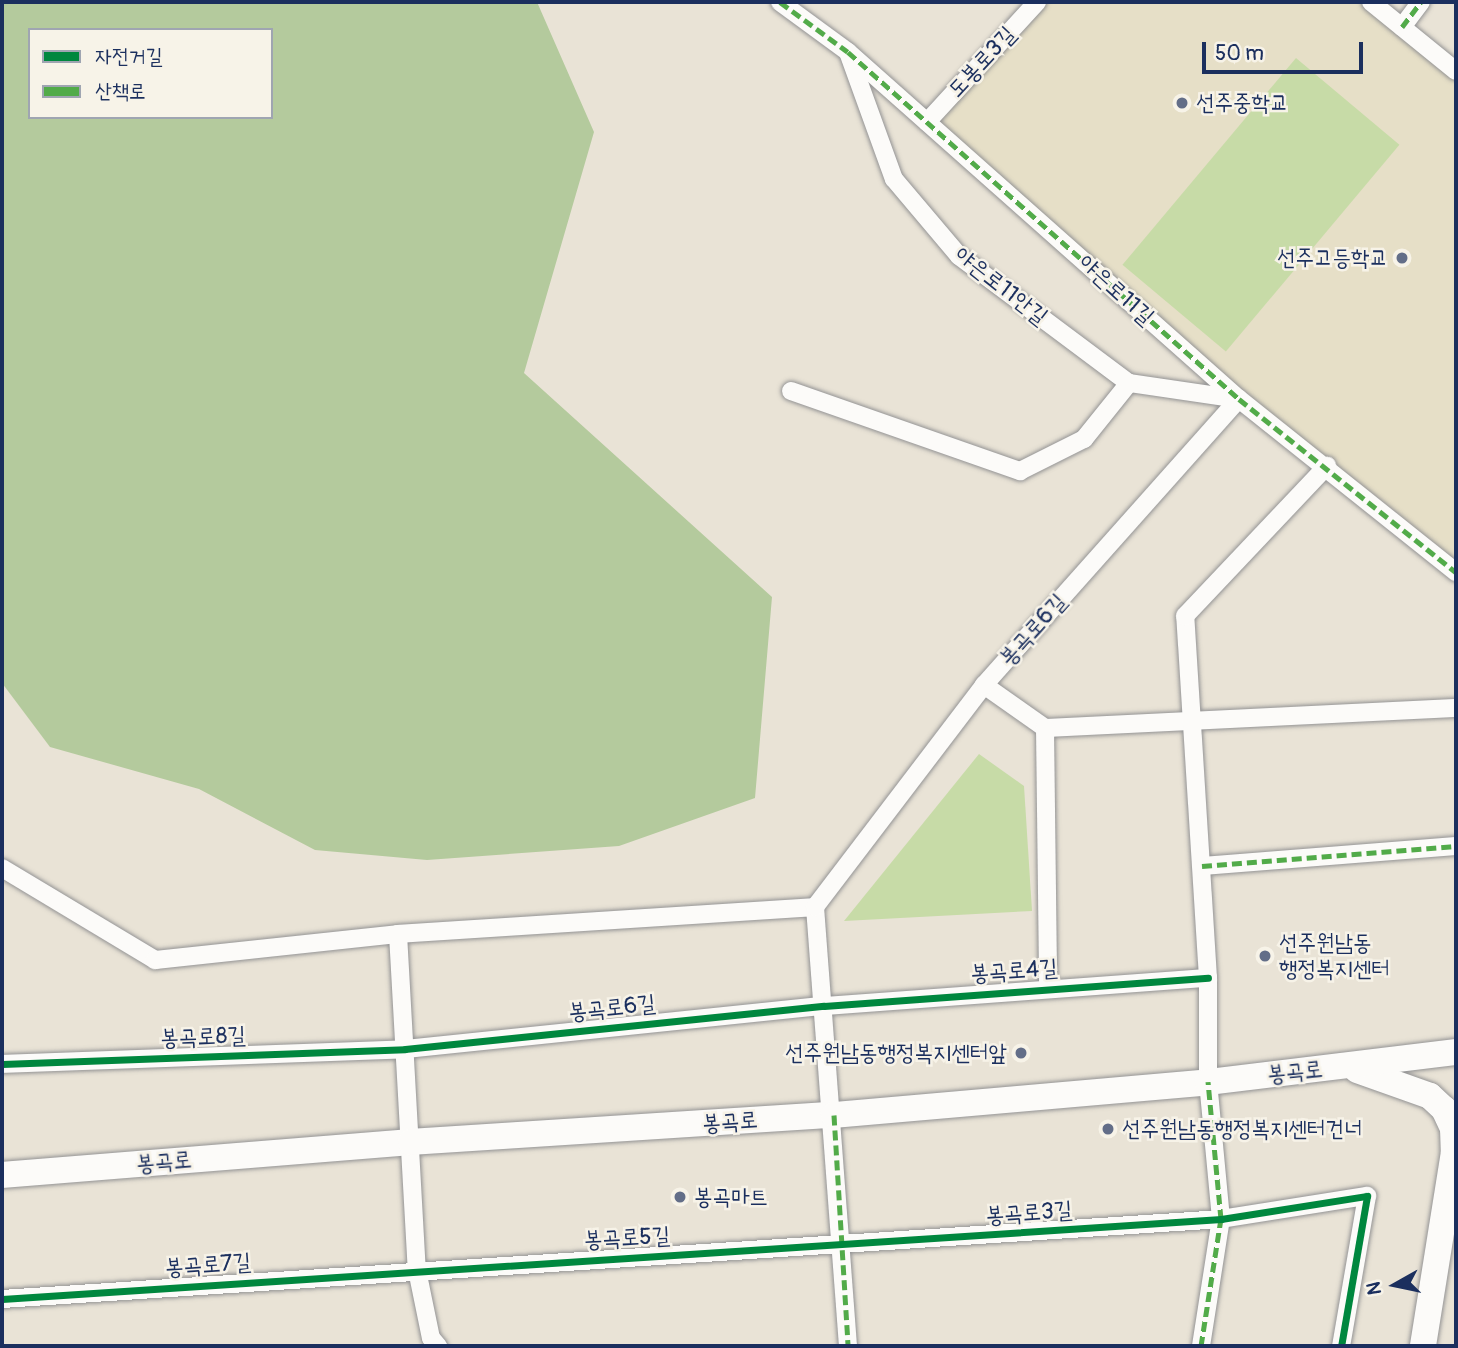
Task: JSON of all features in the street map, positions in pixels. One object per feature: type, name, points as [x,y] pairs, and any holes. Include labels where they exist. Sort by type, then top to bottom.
[{"type":"street","name":"야은로11길","points":[[780,2],[848,52],[1239,400],[1326,466],[1456,572]]},
{"type":"street","name":"도봉로3길","points":[[927,121],[1037,2]]},
{"type":"street","points":[[1371,2],[1456,71]]},
{"type":"street","points":[[1402,27],[1421,2]]},
{"type":"street","name":"야은로11안길","points":[[848,52],[894,179],[959,257],[1129,383],[1239,400]]},
{"type":"street","points":[[792,391],[1020,471],[1084,439],[1129,383]]},
{"type":"street","name":"봉곡로6길","points":[[816,907],[984,685],[1239,400]]},
{"type":"street","points":[[1200,1346],[1221,1219],[1208,1082],[1208,978],[1185,617],[1326,466]]},
{"type":"street","points":[[984,685],[1045,728],[1191,718],[1456,708]]},
{"type":"street","name":"봉곡로4길","points":[[1045,728],[1048,987]]},
{"type":"street","points":[[1202,866],[1456,846]]},
{"type":"street","points":[[2,868],[155,960],[398,934],[816,907],[834,1115],[839,1246],[848,1346]]},
{"type":"street","points":[[398,934],[417,1270],[427,1320],[438,1346]]},
{"type":"street","name":"봉곡로4길","points":[[824,1006],[1048,987],[1208,978]]},
{"type":"street","name":"봉곡로6길","points":[[405,1049],[824,1006]]},
{"type":"street","name":"봉곡로8길","points":[[2,1064],[405,1049]]},
{"type":"street","name":"봉곡로","points":[[2,1175],[411,1142],[834,1115],[1208,1082],[1456,1052]]},
{"type":"street","points":[[1345,1066],[1430,1096],[1444,1109],[1453,1128],[1454,1152],[1423,1346]]},
{"type":"street","name":"봉곡로3길","points":[[839,1246],[1221,1219],[1367,1196],[1342,1346]]},
{"type":"street","name":"봉곡로5길","points":[[417,1270],[839,1246]]},
{"type":"street","name":"봉곡로7길","points":[[2,1299],[417,1270]]},
{"type":"shaded area","name":"선주중학교","points":[[1037,2],[1371,2],[1456,71],[1456,572],[1327,466],[927,122]]},
{"type":"green space","points":[[2,2],[537,2],[594,132],[524,373],[772,597],[755,798],[619,846],[427,860],[315,850],[199,789],[50,747],[2,683]]},
{"type":"green space","points":[[1296,58],[1399,145],[1226,352],[1122,265]]},
{"type":"green space","points":[[979,754],[1024,786],[1032,911],[844,921]]},
{"type":"marked path","points":[[780,2],[848,52],[1239,399],[1456,572]]},
{"type":"marked path","points":[[1402,27],[1421,2]]},
{"type":"marked path","points":[[1202,866],[1456,846]]},
{"type":"marked path","points":[[1201,1346],[1221,1219],[1208,1082]]},
{"type":"marked path","points":[[834,1115],[848,1346]]},
{"type":"cycle path","points":[[2,1064],[405,1049],[824,1006],[1208,978]]},
{"type":"cycle path","points":[[2,1299],[1221,1219],[1367,1196],[1341,1346]]},
{"type":"place","name":"선주중학교","points":[[1182,103]]},
{"type":"place","name":"선주고등학교","points":[[1402,258]]},
{"type":"place","name":"선주원남동 행정복지센터","points":[[1265,956]]},
{"type":"place","name":"선주원남동행정복지센터앞","points":[[1021,1053]]},
{"type":"place","name":"선주원남동행정복지센터건너","points":[[1108,1129]]},
{"type":"place","name":"봉곡마트","points":[[680,1197]]}]
